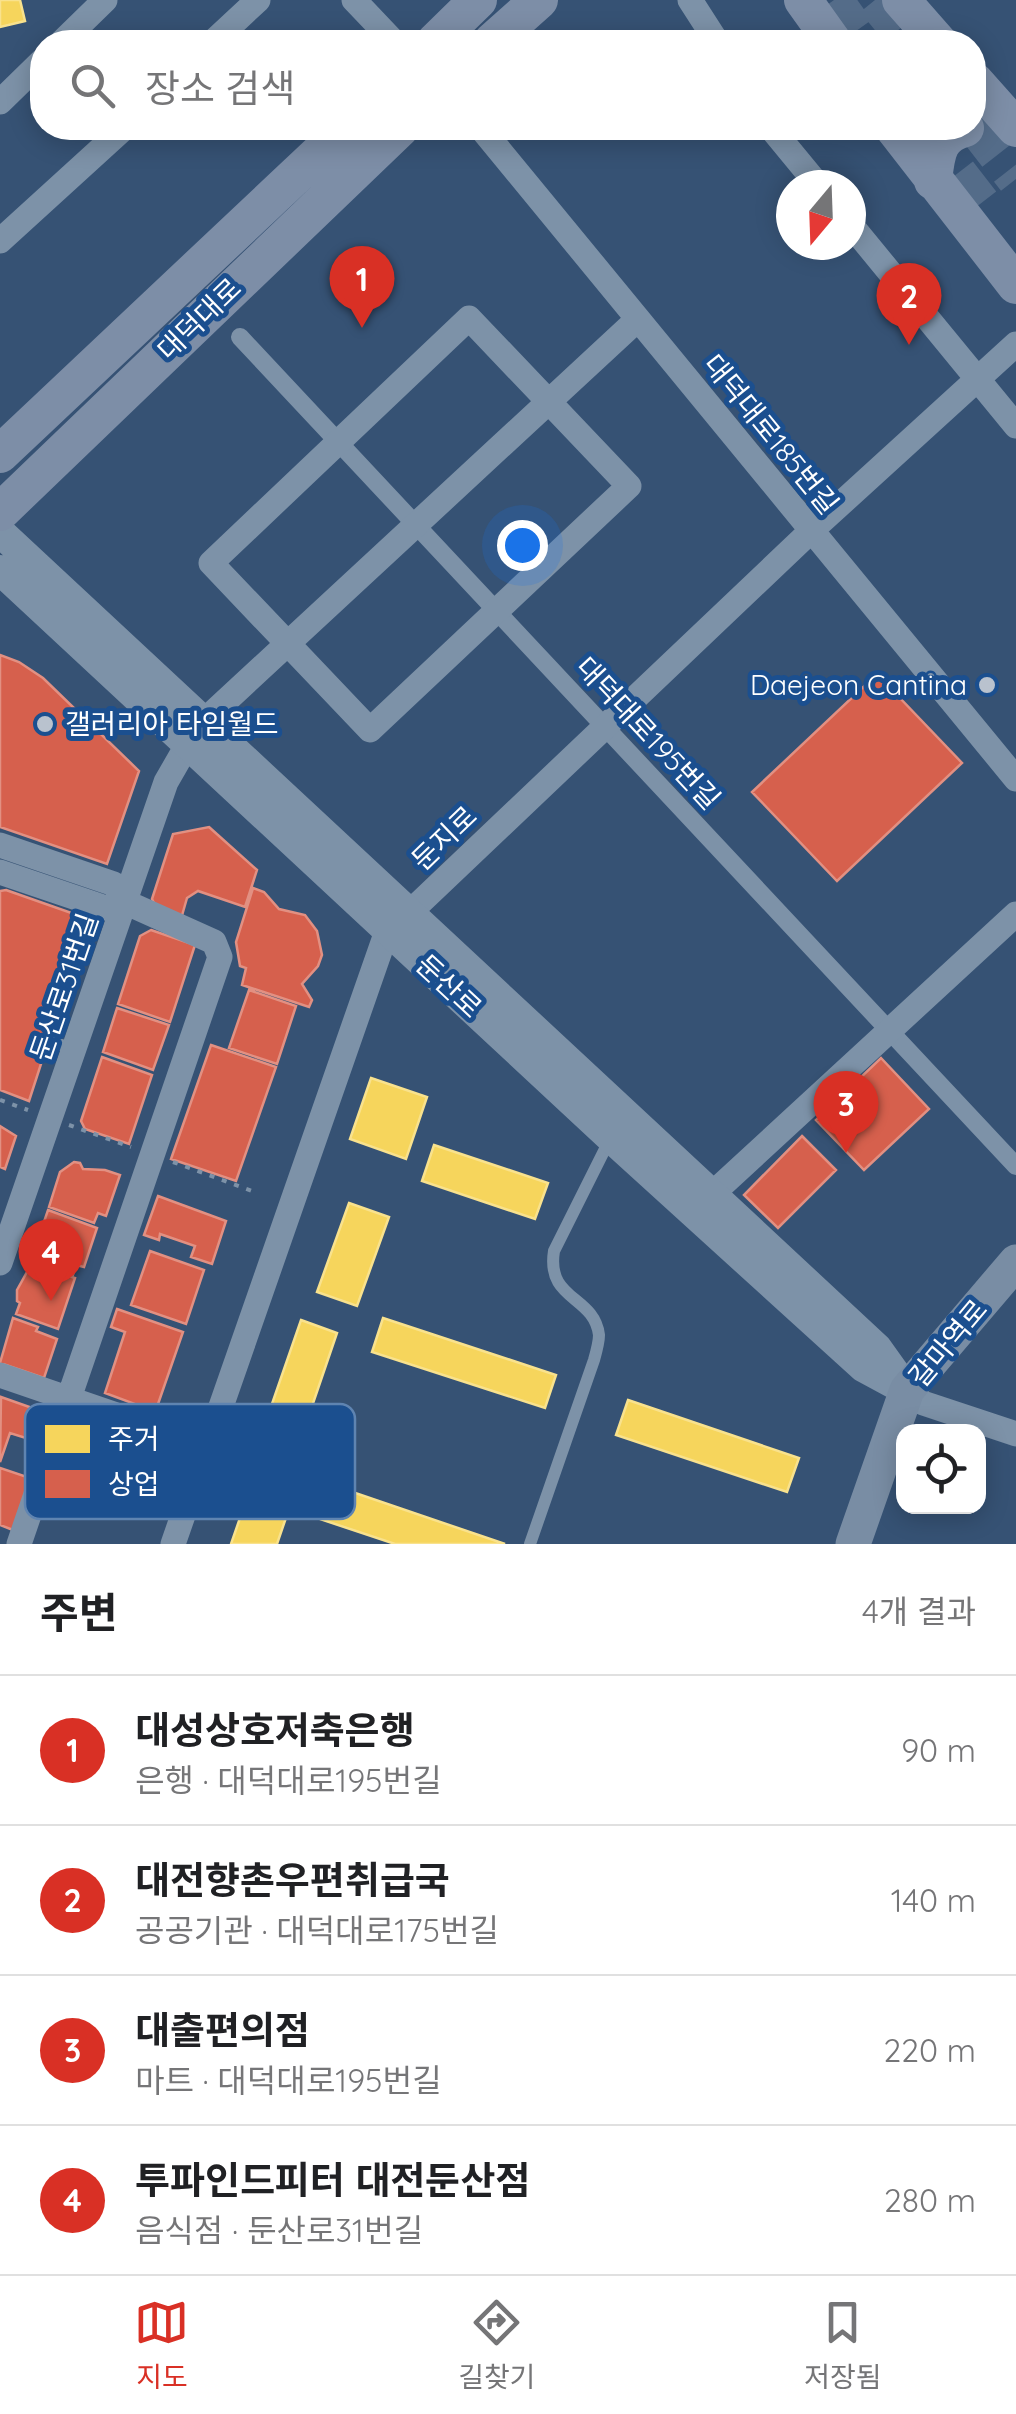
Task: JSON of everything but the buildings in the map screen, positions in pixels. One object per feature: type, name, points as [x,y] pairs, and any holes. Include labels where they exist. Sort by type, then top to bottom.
[{"type":"main road","points":[[447,30],[478,0]]},
{"type":"main road","points":[[505,30],[538,0]]},
{"type":"main road","points":[[803,0],[824,30]]},
{"type":"main road","points":[[986,96],[1016,132]]},
{"type":"main road","points":[[986,128],[1016,132]]},
{"type":"main road","name":"대덕대로","points":[[0,454],[333,140]]},
{"type":"main road","name":"대덕대로","points":[[0,512],[388,140]]},
{"type":"main road","points":[[903,140],[1016,285]]},
{"type":"main road","points":[[933,181],[941,140]]},
{"type":"main road","points":[[986,208],[1016,246]]},
{"type":"main road","name":"갈마역로","points":[[853,1544],[914,1408],[1016,1262]]},
{"type":"main road","name":"갈마역로","points":[[914,1408],[1016,1294]]},
{"type":"main road","points":[[873,1544],[896,1480]]},
{"type":"street","points":[[74,30],[105,0]]},
{"type":"street","points":[[226,30],[258,0]]},
{"type":"street","points":[[354,0],[383,30]]},
{"type":"street","points":[[690,0],[709,30]]},
{"type":"street","points":[[0,102],[30,73]]},
{"type":"street","points":[[0,241],[111,140]]},
{"type":"street","name":"대덕대로185번길","points":[[491,140],[1016,779]]},
{"type":"street","points":[[781,140],[806,170]]},
{"type":"street","points":[[866,243],[1016,426]]},
{"type":"street","points":[[469,318],[548,402],[629,486],[370,730],[211,562],[469,318]]},
{"type":"street","points":[[196,732],[638,318]]},
{"type":"street","name":"대덕대로195번길","points":[[240,337],[1016,1166]]},
{"type":"street","name":"둔지로","points":[[222,1404],[398,921],[812,530],[1016,344]]},
{"type":"street","name":"둔산로","points":[[0,532],[196,732],[619,1128],[862,1367],[914,1408]]},
{"type":"street","name":"둔산로","points":[[0,570],[196,732]]},
{"type":"street","name":"둔산로31번길","points":[[0,1263],[61,1045],[126,902],[166,782],[196,732]]},
{"type":"street","name":"둔산로31번길","points":[[0,845],[114,884],[126,902]]},
{"type":"street","name":"둔산로31번길","points":[[0,872],[109,909],[126,902]]},
{"type":"street","points":[[66,1404],[220,957],[214,942],[126,902]]},
{"type":"street","points":[[711,1196],[1016,914]]},
{"type":"street","name":"둔산로","points":[[619,1128],[711,1196],[877,1348],[914,1408]]},
{"type":"street","points":[[0,1375],[85,1404]]},
{"type":"street","points":[[914,1408],[1016,1434]]},
{"type":"street","points":[[19,1544],[27,1519]]},
{"type":"street","name":"둔지로","points":[[173,1544],[182,1519]]},
{"type":"lane","points":[[530,1544],[599,1336],[590,1314],[560,1286],[551,1270],[554,1251],[619,1128]]},
{"type":"path","points":[[0,1100],[34,1112]]},
{"type":"tunnel","points":[[834,0],[855,30]]},
{"type":"tunnel","points":[[875,0],[899,30]]},
{"type":"tunnel","points":[[932,140],[985,208]]},
{"type":"tunnel","points":[[986,140],[1016,179]]},
{"type":"place","name":"대성상호저축은행","points":[[362,328]]},
{"type":"place","name":"대전향촌우편취급국","points":[[909,345]]},
{"type":"place","name":"Daejeon Cantina","points":[[987,685]]},
{"type":"place","name":"갤러리아 타임월드","points":[[45,724]]},
{"type":"place","name":"대출편의점","points":[[846,1153]]},
{"type":"place","name":"투파인드피터 대전둔산점","points":[[51,1301]]}]
